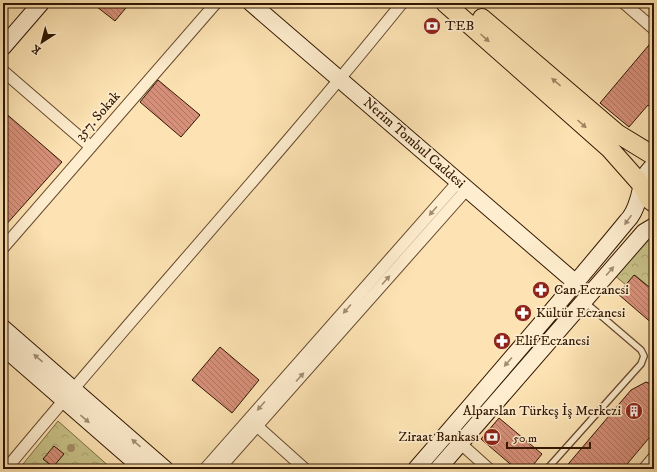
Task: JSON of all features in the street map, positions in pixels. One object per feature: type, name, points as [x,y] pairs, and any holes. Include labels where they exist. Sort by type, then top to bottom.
[{"type":"main road","points":[[445,3],[610,149],[641,184],[650,200],[654,203]]},
{"type":"main road","points":[[464,3],[618,134],[654,156]]},
{"type":"street","points":[[3,47],[41,3]]},
{"type":"street","name":"357. Sokak","points":[[3,248],[216,3]]},
{"type":"street","name":"Nerim Tombul Caddesi","points":[[251,3],[576,283]]},
{"type":"street","points":[[6,469],[68,394],[340,80],[402,3]]},
{"type":"street","points":[[624,3],[654,29]]},
{"type":"street","points":[[3,71],[91,147]]},
{"type":"street","points":[[416,469],[576,283],[630,217],[638,200],[641,184],[645,175],[654,165]]},
{"type":"street","points":[[218,469],[257,426],[463,185]]},
{"type":"street","points":[[205,469],[463,185]]},
{"type":"street","points":[[438,469],[644,232],[654,226]]},
{"type":"street","points":[[3,328],[143,469]]},
{"type":"street","points":[[3,347],[68,394],[165,469]]},
{"type":"street","points":[[257,426],[305,469]]},
{"type":"street","points":[[460,443],[489,469]]},
{"type":"street","points":[[644,469],[654,457]]},
{"type":"lane","points":[[547,469],[641,364],[644,356],[641,350],[584,301]]},
{"type":"green space","points":[[654,236],[654,291],[635,275],[626,285],[614,275],[649,238]]},
{"type":"green space","points":[[58,421],[112,469],[19,469]]},
{"type":"building","points":[[92,3],[130,3],[115,21]]},
{"type":"building","points":[[192,3],[201,3],[198,7]]},
{"type":"building","points":[[654,39],[654,110],[648,105],[629,127],[600,103]]},
{"type":"building","points":[[158,80],[200,115],[181,137],[140,102]]},
{"type":"building","points":[[3,111],[62,162],[4,227],[3,226]]},
{"type":"building","points":[[634,275],[654,291],[654,325],[618,294]]},
{"type":"building","points":[[220,347],[259,380],[232,413],[192,380]]},
{"type":"building","name":"Alparslan Türkeş İş Merkezi","points":[[646,382],[654,385],[654,432],[623,469],[564,469],[631,390]]},
{"type":"building","points":[[499,418],[542,454],[530,469],[516,469],[481,439]]},
{"type":"building","points":[[54,446],[64,454],[53,467],[43,459]]},
{"type":"place","name":"TEB","points":[[432,26]]},
{"type":"place","name":"Can Eczanesi","points":[[541,290]]},
{"type":"place","name":"Kültür Eczanesi","points":[[523,313]]},
{"type":"place","name":"Elif Eczanesi","points":[[502,341]]},
{"type":"place","name":"Alparslan Türkeş İş Merkezi","points":[[634,411]]},
{"type":"place","name":"Ziraat Bankası","points":[[492,437]]}]
